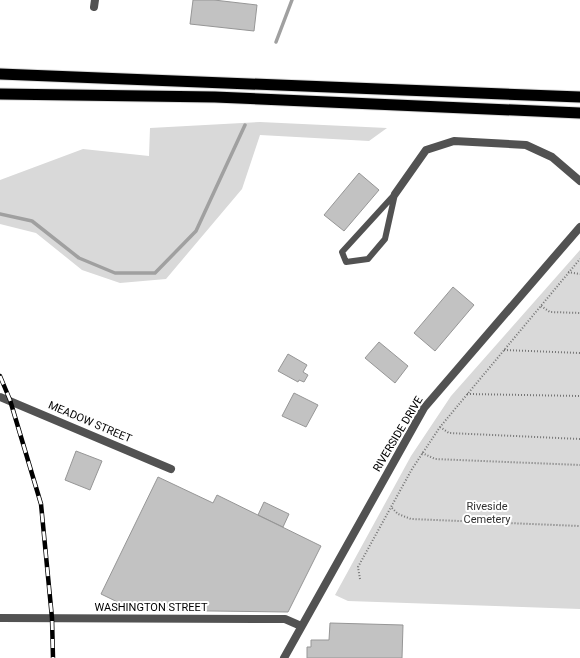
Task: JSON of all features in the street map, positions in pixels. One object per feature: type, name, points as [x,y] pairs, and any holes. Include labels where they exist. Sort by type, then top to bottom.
[{"type":"highway","points":[[0,74],[580,97]]},
{"type":"highway","points":[[0,94],[215,97],[580,113]]},
{"type":"street","points":[[395,194],[426,150],[454,141],[526,145],[552,157],[580,181]]},
{"type":"street","name":"RIVERSIDE DRIVE","points":[[284,658],[424,408],[580,227]]},
{"type":"street","name":"MEADOW STREET","points":[[0,397],[171,469]]},
{"type":"street","name":"WASHINGTON STREET","points":[[0,618],[285,619],[301,626]]},
{"type":"lane","points":[[395,194],[385,239],[368,259],[346,262],[342,252],[395,194]]},
{"type":"path","points":[[360,579],[358,568],[422,453],[440,427],[580,259]]},
{"type":"path","points":[[568,272],[580,274]]},
{"type":"path","points":[[541,305],[550,312],[580,313]]},
{"type":"path","points":[[504,350],[580,353]]},
{"type":"path","points":[[467,394],[580,396]]},
{"type":"path","points":[[440,427],[449,433],[580,439]]},
{"type":"path","points":[[422,453],[435,459],[580,465]]},
{"type":"path","points":[[392,508],[398,514],[411,519],[580,526]]},
{"type":"green space","points":[[260,122],[387,128],[369,141],[260,135],[242,189],[166,279],[120,283],[82,270],[36,233],[0,224],[0,180],[83,149],[149,156],[150,128]]},
{"type":"green space","name":"Riveside Cemetery","points":[[580,250],[580,609],[348,601],[335,595],[411,456],[451,396]]},
{"type":"building","points":[[193,0],[214,0],[257,5],[254,31],[190,24]]},
{"type":"building","points":[[359,173],[379,190],[344,231],[324,215]]},
{"type":"building","points":[[453,287],[474,305],[435,351],[414,333]]},
{"type":"building","points":[[379,342],[408,366],[395,383],[365,358]]},
{"type":"building","points":[[288,354],[307,365],[303,372],[308,375],[304,382],[299,380],[298,382],[278,371]]},
{"type":"building","points":[[294,393],[318,405],[306,427],[282,416]]},
{"type":"building","points":[[76,451],[102,461],[90,490],[65,480]]},
{"type":"building","points":[[158,477],[213,503],[217,495],[321,546],[288,612],[134,610],[101,594]]},
{"type":"building","points":[[264,502],[289,514],[283,527],[258,515]]},
{"type":"building","points":[[330,623],[403,625],[402,658],[307,658],[307,647],[311,647],[311,640],[329,640]]},
{"type":"waterway","points":[[276,42],[292,0]]},
{"type":"waterway","points":[[0,214],[32,221],[79,258],[115,273],[155,273],[196,231],[245,125]]},
{"type":"railway","points":[[0,376],[10,400],[41,504],[52,618],[53,658]]}]
